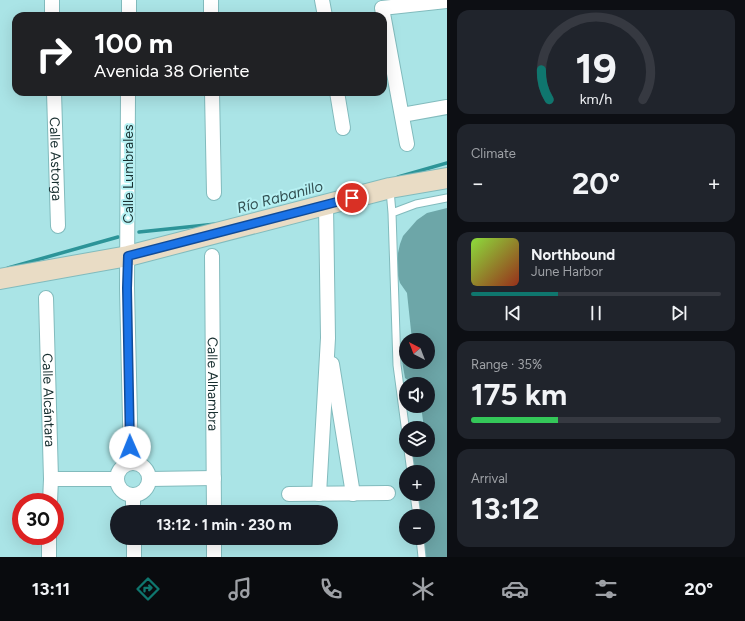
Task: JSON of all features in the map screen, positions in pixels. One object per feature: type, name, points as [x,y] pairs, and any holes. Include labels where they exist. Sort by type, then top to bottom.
[{"type":"street","points":[[52,0],[52,12]]},
{"type":"street","points":[[129,0],[129,12]]},
{"type":"street","points":[[211,0],[212,12]]},
{"type":"street","points":[[322,0],[324,12]]},
{"type":"street","points":[[383,12],[382,8],[447,1]]},
{"type":"street","points":[[387,35],[407,144]]},
{"type":"street","name":"Calle Astorga","points":[[54,96],[58,226]]},
{"type":"street","name":"Calle Lumbrales","points":[[128,96],[127,296],[131,463]]},
{"type":"street","points":[[212,96],[214,193]]},
{"type":"street","points":[[338,96],[343,128]]},
{"type":"street","points":[[402,115],[447,107]]},
{"type":"street","points":[[0,280],[128,256],[390,188],[447,178]]},
{"type":"street","points":[[319,494],[328,338],[326,205]]},
{"type":"street","name":"Calle Alhambra","points":[[212,256],[214,505]]},
{"type":"street","name":"Calle Alcántara","points":[[46,298],[50,493]]},
{"type":"street","points":[[328,338],[353,494]]},
{"type":"street","points":[[128,463],[138,463],[147,470],[150,479],[147,489],[138,495],[128,495],[120,489],[116,479],[120,469],[128,463]]},
{"type":"street","points":[[150,479],[214,478]]},
{"type":"street","points":[[51,479],[116,479]]},
{"type":"street","points":[[289,494],[388,493]]},
{"type":"street","points":[[133,495],[133,505]]},
{"type":"street","points":[[49,545],[49,557]]},
{"type":"street","points":[[134,545],[134,557]]},
{"type":"street","points":[[214,545],[214,557]]},
{"type":"lane","points":[[390,188],[397,365],[404,421]]},
{"type":"lane","points":[[392,213],[416,204],[447,198]]},
{"type":"lane","points":[[421,545],[422,557]]},
{"type":"building","points":[[447,208],[447,557],[425,557],[424,545],[435,545],[435,509],[419,509],[417,501],[435,501],[435,465],[412,465],[411,457],[435,457],[435,421],[423,421],[422,413],[435,413],[435,377],[405,377],[403,369],[435,369],[435,333],[411,333],[407,293],[400,283],[398,276],[398,253],[403,236],[417,220],[427,213]]},
{"type":"waterway","name":"Río Rabanillo","points":[[398,177],[447,163]]},
{"type":"waterway","name":"Río Rabanillo","points":[[139,232],[216,224]]},
{"type":"waterway","name":"Río Rabanillo","points":[[8,268],[118,237]]},
{"type":"route","points":[[130,447],[127,288],[128,256],[352,198]]}]
